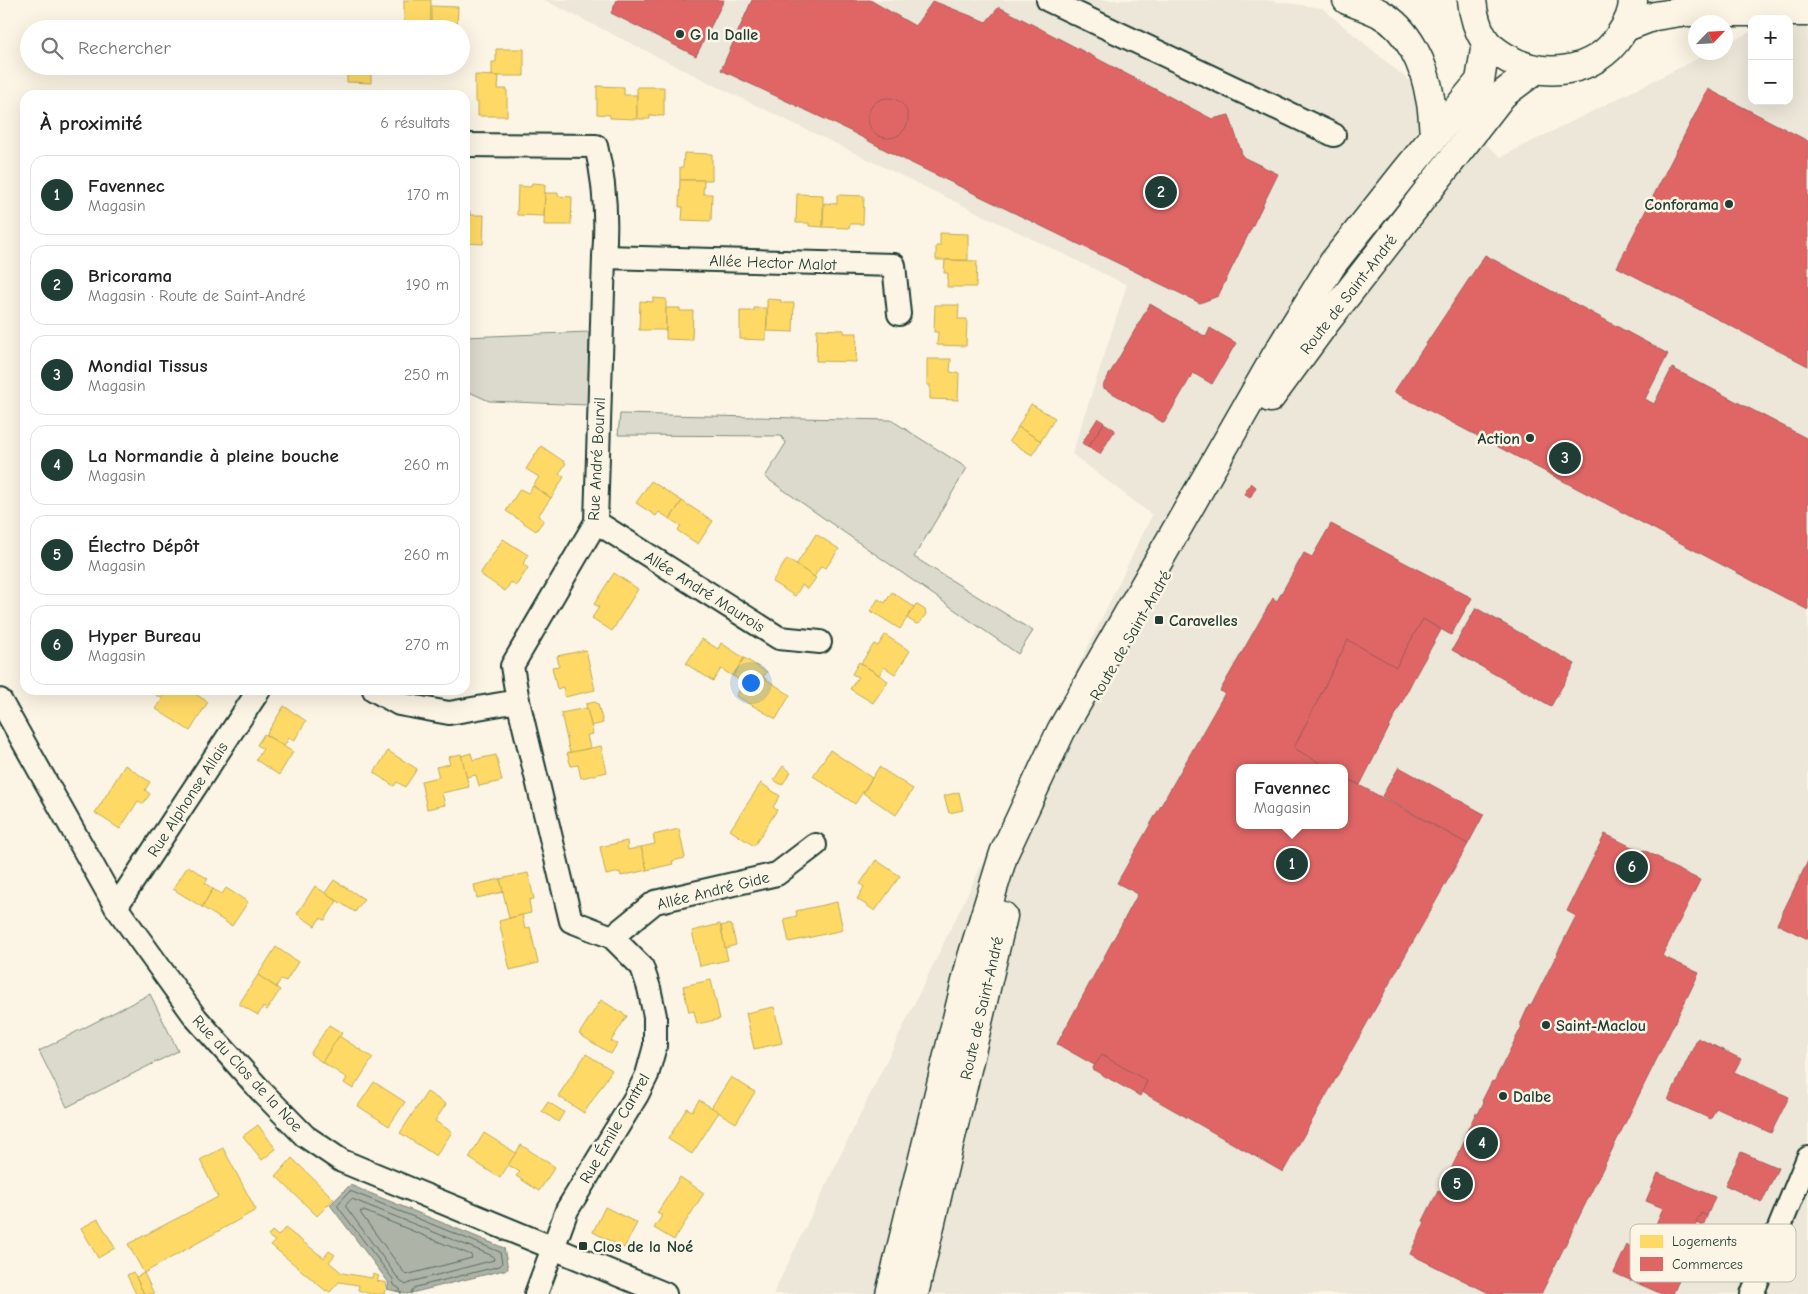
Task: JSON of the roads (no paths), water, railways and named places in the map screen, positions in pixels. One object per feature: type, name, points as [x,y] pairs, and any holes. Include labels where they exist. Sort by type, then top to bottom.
[{"type":"main road","points":[[1347,0],[1380,14],[1400,30],[1414,49],[1426,79],[1434,137]]},
{"type":"main road","points":[[1466,2],[1486,43],[1513,62],[1535,70],[1555,71],[1580,67],[1602,55],[1616,41],[1626,27],[1633,0]]},
{"type":"main road","points":[[1626,27],[1655,16],[1680,12],[1808,12]]},
{"type":"main road","name":"Route de Saint-André","points":[[890,1294],[972,957],[1004,853],[1037,780],[1066,723],[1277,354],[1328,272],[1368,218],[1480,81],[1486,43]]},
{"type":"main road","name":"Route de Saint-André","points":[[914,1294],[1012,877],[1040,800],[1088,707],[1236,450],[1265,405],[1325,323],[1503,94],[1535,70]]},
{"type":"street","points":[[1048,0],[1334,135]]},
{"type":"street","name":"Rue André Bourvil","points":[[470,145],[596,146],[601,166],[606,230],[596,522],[512,666],[518,701],[572,921],[612,938]]},
{"type":"street","name":"Allée Hector Malot","points":[[604,257],[894,265],[899,314]]},
{"type":"street","name":"Allée André Maurois","points":[[596,522],[779,638],[820,642]]},
{"type":"street","name":"Rue Alphonse Allais","points":[[116,907],[256,695]]},
{"type":"street","points":[[383,695],[399,704],[449,713],[518,701]]},
{"type":"street","name":"Rue du Clos de la Noe","points":[[0,700],[116,907],[196,1018],[261,1091],[305,1136],[342,1161],[665,1294]]},
{"type":"street","name":"Allée André Gide","points":[[612,938],[654,902],[777,874],[815,845]]},
{"type":"street","name":"Rue Émile Cantrel","points":[[536,1294],[567,1210],[644,1082],[654,1046],[654,1016],[649,988],[642,967],[612,938]]},
{"type":"street","points":[[1781,1224],[1808,1158]]},
{"type":"street","points":[[1752,1294],[1757,1282]]},
{"type":"water","points":[[350,1185],[504,1248],[508,1269],[407,1294],[387,1289],[389,1283],[330,1205]]},
{"type":"place","name":"G la Dalle","points":[[680,34]]},
{"type":"place","name":"Bricorama","points":[[1161,192]]},
{"type":"place","name":"Conforama","points":[[1729,204]]},
{"type":"place","name":"Action","points":[[1530,438]]},
{"type":"place","name":"Mondial Tissus","points":[[1565,458]]},
{"type":"place","name":"Caravelles","points":[[1159,620]]},
{"type":"place","name":"Favennec","points":[[1292,864]]},
{"type":"place","name":"Hyper Bureau","points":[[1632,867]]},
{"type":"place","name":"Saint-Maclou","points":[[1546,1025]]},
{"type":"place","name":"Dalbe","points":[[1503,1096]]},
{"type":"place","name":"La Normandie à pleine bouche","points":[[1482,1143]]},
{"type":"place","name":"Électro Dépôt","points":[[1457,1184]]},
{"type":"place","name":"Clos de la Noé","points":[[583,1246]]}]
